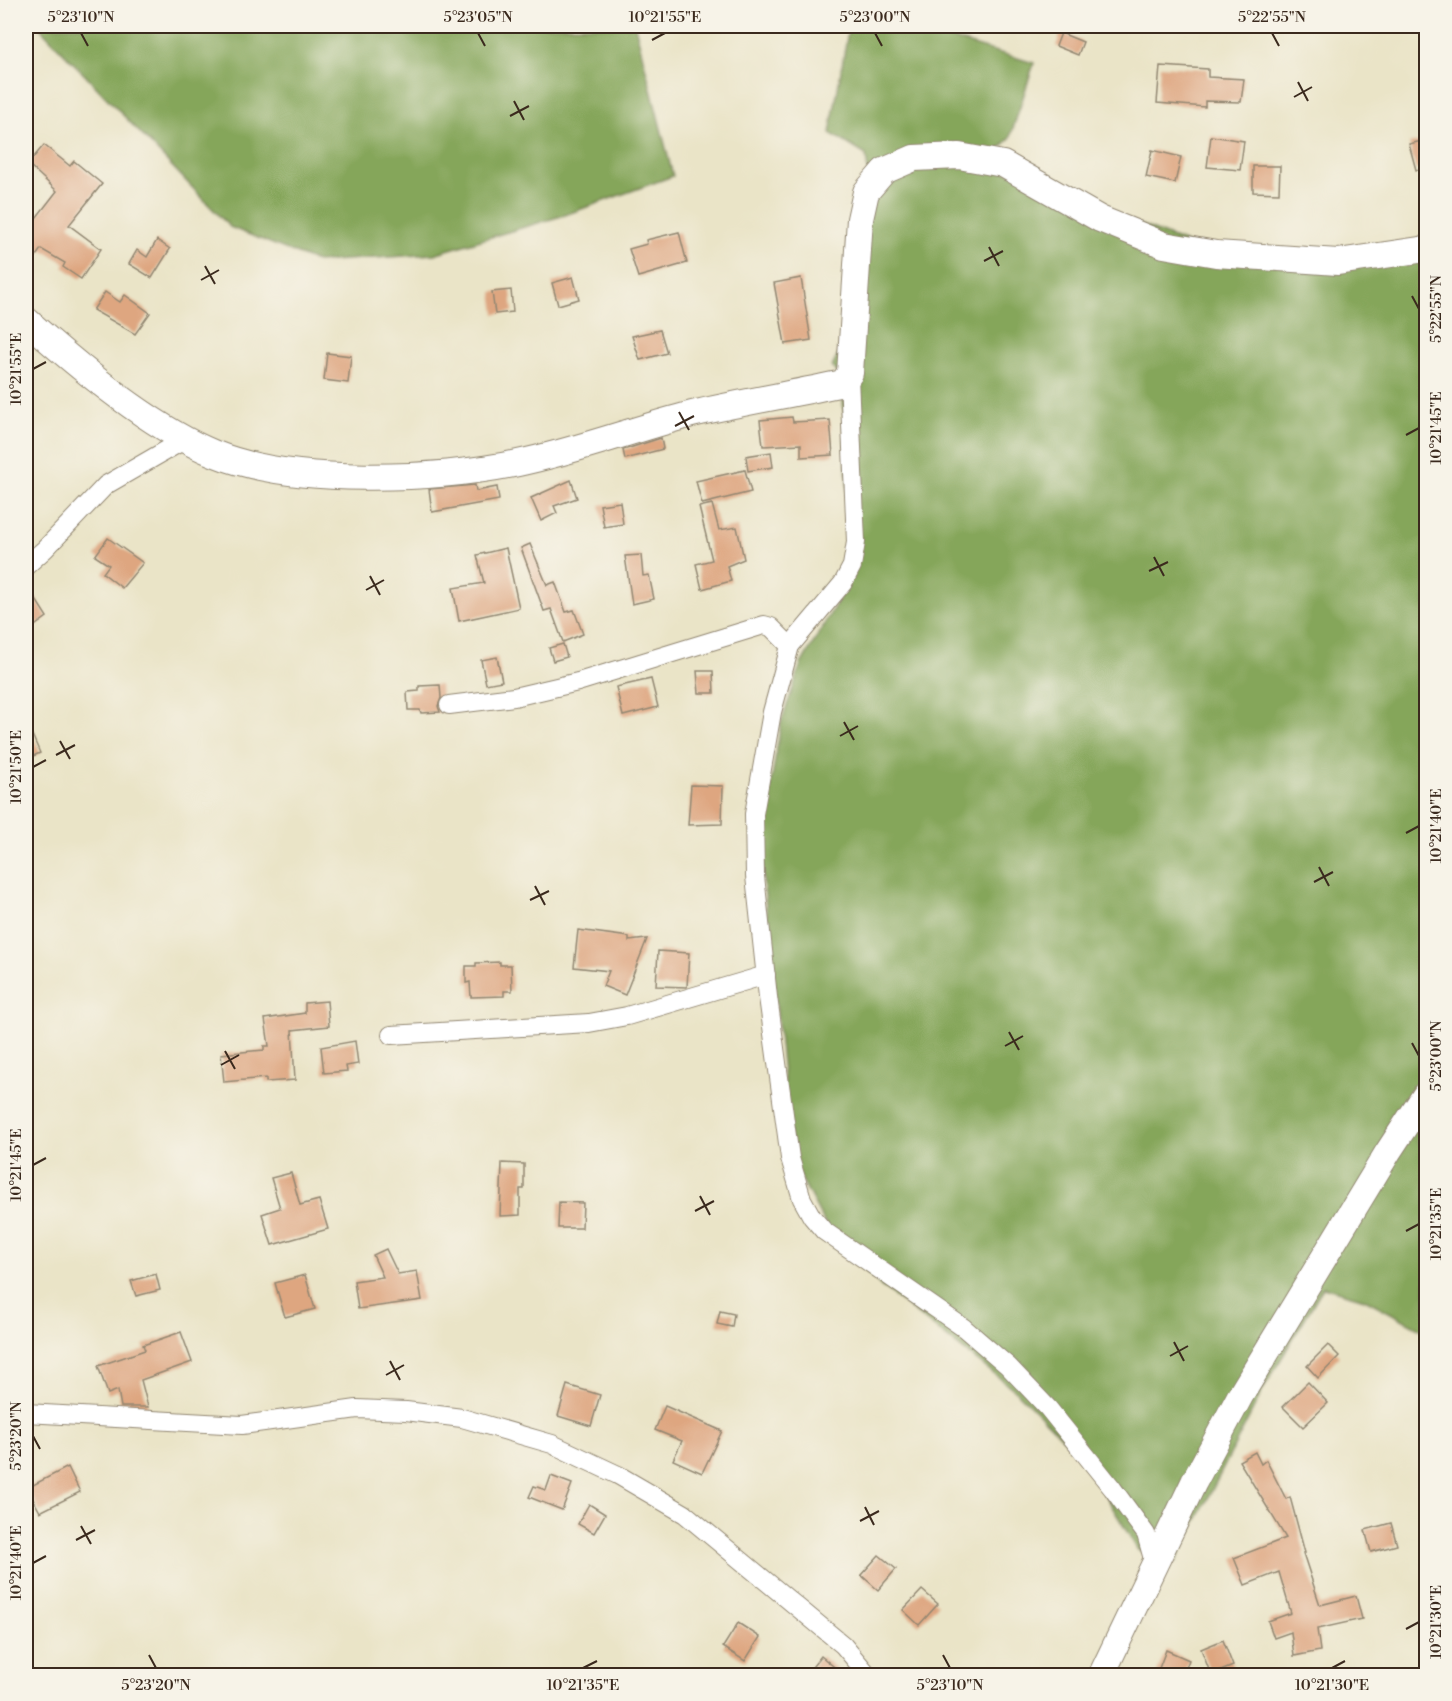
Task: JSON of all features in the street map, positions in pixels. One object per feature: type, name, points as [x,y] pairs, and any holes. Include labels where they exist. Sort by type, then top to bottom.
[{"type":"street","points":[[1155,1566],[1146,1534],[1096,1465],[1048,1408],[1008,1366],[964,1328],[837,1241],[812,1217],[802,1199],[790,1158],[755,876],[754,814],[772,712],[790,646],[815,618],[852,566],[856,542],[849,377],[856,306],[860,219],[866,192],[885,171],[914,158],[959,156],[1003,165],[1100,219],[1164,244],[1216,254],[1338,262],[1426,249]]},
{"type":"street","points":[[26,320],[114,391],[183,440],[226,457],[304,472],[374,478],[518,463],[692,414],[843,383],[849,377]]},
{"type":"street","points":[[26,566],[106,484],[183,440]]},
{"type":"street","points":[[449,705],[514,697],[578,682],[741,629],[764,625],[771,627],[790,646]]},
{"type":"street","points":[[391,1035],[589,1023],[627,1016],[766,975]]},
{"type":"street","points":[[1101,1676],[1194,1482],[1240,1396],[1376,1171],[1426,1094]]},
{"type":"street","points":[[26,1413],[242,1425],[357,1409],[406,1411],[462,1418],[552,1444],[618,1475],[685,1514],[843,1645],[869,1676]]},
{"type":"green space","points":[[38,26],[635,26],[673,176],[565,215],[434,254],[317,262],[230,227]]},
{"type":"green space","points":[[849,26],[909,26],[1034,63],[1010,138],[986,163],[1221,257],[1426,248],[1426,1125],[1417,1141],[1426,1151],[1426,1332],[1365,1299],[1323,1287],[1264,1388],[1176,1561],[1138,1550],[1083,1458],[1015,1390],[882,1287],[832,1237],[792,1161],[763,877],[765,822],[781,723],[801,664],[847,585],[850,544],[842,377],[832,367],[839,353],[869,180],[866,155],[830,133]]},
{"type":"building","points":[[1061,33],[1083,42],[1078,55],[1056,46]]},
{"type":"building","points":[[1160,66],[1208,69],[1208,77],[1244,79],[1241,102],[1205,101],[1205,107],[1157,103]]},
{"type":"building","points":[[1211,136],[1244,141],[1240,170],[1207,167]]},
{"type":"building","points":[[1426,140],[1426,168],[1416,170],[1409,144]]},
{"type":"building","points":[[44,145],[70,166],[74,161],[102,184],[69,225],[101,249],[81,279],[63,267],[65,263],[41,249],[34,259],[26,253],[26,217],[33,222],[57,191],[28,164]]},
{"type":"building","points":[[1152,150],[1181,157],[1175,183],[1146,177]]},
{"type":"building","points":[[1253,166],[1280,166],[1279,193],[1253,192]]},
{"type":"building","points":[[679,232],[687,263],[638,277],[629,249],[647,244],[646,240]]},
{"type":"building","points":[[157,240],[170,249],[152,278],[129,264],[137,250],[147,257]]},
{"type":"building","points":[[573,277],[579,299],[558,305],[552,283]]},
{"type":"building","points":[[801,278],[811,340],[785,344],[774,283]]},
{"type":"building","points":[[511,290],[513,312],[495,314],[492,292]]},
{"type":"building","points":[[105,292],[120,302],[125,295],[150,313],[135,334],[93,310]]},
{"type":"building","points":[[660,330],[667,353],[640,360],[632,336]]},
{"type":"building","points":[[327,353],[351,356],[348,383],[324,380]]},
{"type":"building","points":[[792,417],[793,422],[830,420],[833,455],[801,457],[801,444],[763,446],[760,420]]},
{"type":"building","points":[[661,438],[663,449],[625,459],[623,450]]},
{"type":"building","points":[[771,452],[773,467],[748,471],[746,456]]},
{"type":"building","points":[[745,470],[751,492],[702,504],[696,481]]},
{"type":"building","points":[[571,480],[577,498],[554,506],[557,513],[541,521],[531,498]]},
{"type":"building","points":[[475,485],[476,491],[497,487],[499,500],[432,512],[429,489]]},
{"type":"building","points":[[620,502],[623,524],[604,527],[600,505]]},
{"type":"building","points":[[712,504],[719,530],[737,527],[744,559],[727,566],[731,581],[702,589],[696,564],[712,560],[699,507]]},
{"type":"building","points":[[108,538],[143,563],[122,588],[103,573],[109,565],[95,556]]},
{"type":"building","points":[[530,544],[547,585],[555,582],[566,612],[574,610],[583,634],[563,642],[551,609],[544,611],[521,548]]},
{"type":"building","points":[[506,548],[519,608],[459,621],[453,588],[484,583],[477,555]]},
{"type":"building","points":[[641,555],[643,576],[649,575],[654,599],[632,604],[625,556]]},
{"type":"building","points":[[26,584],[47,617],[26,632]]},
{"type":"building","points":[[563,644],[567,657],[553,661],[549,648]]},
{"type":"building","points":[[497,657],[502,681],[486,684],[481,660]]},
{"type":"building","points":[[697,671],[713,671],[714,693],[699,693]]},
{"type":"building","points":[[651,679],[658,707],[623,716],[616,687]]},
{"type":"building","points":[[440,685],[441,698],[438,706],[440,712],[421,713],[420,710],[408,710],[407,692],[419,691],[419,686]]},
{"type":"building","points":[[26,721],[40,753],[26,759]]},
{"type":"building","points":[[691,785],[723,786],[722,824],[688,825]]},
{"type":"building","points":[[578,930],[629,937],[629,941],[647,939],[625,995],[603,986],[609,971],[574,967]]},
{"type":"building","points":[[658,951],[689,953],[687,987],[656,986]]},
{"type":"building","points":[[500,962],[500,965],[511,965],[512,991],[504,991],[504,996],[471,997],[470,982],[466,983],[466,966],[476,966],[476,963]]},
{"type":"building","points":[[327,1001],[329,1026],[292,1030],[295,1080],[266,1082],[266,1078],[224,1082],[221,1054],[264,1050],[264,1046],[269,1046],[265,1019],[305,1013],[305,1003]]},
{"type":"building","points":[[355,1041],[358,1064],[346,1066],[347,1071],[324,1073],[321,1047]]},
{"type":"building","points":[[502,1163],[524,1164],[524,1189],[520,1189],[520,1215],[500,1216]]},
{"type":"building","points":[[291,1173],[300,1205],[319,1200],[328,1229],[272,1245],[262,1214],[280,1208],[271,1178]]},
{"type":"building","points":[[559,1202],[583,1203],[582,1228],[558,1228]]},
{"type":"building","points":[[386,1249],[398,1274],[417,1271],[422,1300],[358,1309],[354,1281],[383,1277],[373,1255]]},
{"type":"building","points":[[156,1274],[160,1290],[136,1296],[131,1281]]},
{"type":"building","points":[[305,1275],[315,1309],[285,1317],[275,1283]]},
{"type":"building","points":[[720,1311],[734,1314],[732,1327],[717,1324]]},
{"type":"building","points":[[181,1332],[192,1362],[141,1380],[148,1407],[121,1407],[118,1390],[108,1394],[98,1366],[145,1350],[143,1345]]},
{"type":"building","points":[[1328,1345],[1339,1356],[1318,1378],[1307,1366]]},
{"type":"building","points":[[1308,1382],[1328,1403],[1303,1427],[1283,1407]]},
{"type":"building","points":[[567,1385],[600,1395],[591,1426],[558,1416]]},
{"type":"building","points":[[665,1406],[722,1431],[702,1473],[673,1460],[682,1441],[655,1430]]},
{"type":"building","points":[[1255,1452],[1261,1464],[1266,1460],[1286,1499],[1290,1497],[1305,1553],[1303,1553],[1320,1605],[1356,1596],[1362,1619],[1317,1629],[1320,1651],[1294,1656],[1291,1632],[1274,1638],[1268,1621],[1291,1613],[1279,1572],[1245,1585],[1234,1558],[1286,1538],[1239,1461]]},
{"type":"building","points":[[68,1467],[80,1492],[40,1512],[27,1488]]},
{"type":"building","points":[[551,1476],[572,1484],[562,1510],[529,1497],[534,1486],[546,1490]]},
{"type":"building","points":[[589,1504],[605,1514],[594,1533],[578,1524]]},
{"type":"building","points":[[1391,1523],[1397,1545],[1371,1552],[1365,1530]]},
{"type":"building","points":[[879,1555],[896,1569],[878,1590],[861,1575]]},
{"type":"building","points":[[922,1590],[938,1604],[919,1625],[903,1610]]},
{"type":"building","points":[[738,1623],[760,1637],[745,1661],[723,1647]]},
{"type":"building","points":[[1223,1640],[1233,1666],[1211,1675],[1201,1649]]},
{"type":"building","points":[[1166,1650],[1189,1660],[1183,1676],[1156,1676]]},
{"type":"building","points":[[821,1656],[845,1676],[805,1676]]}]
